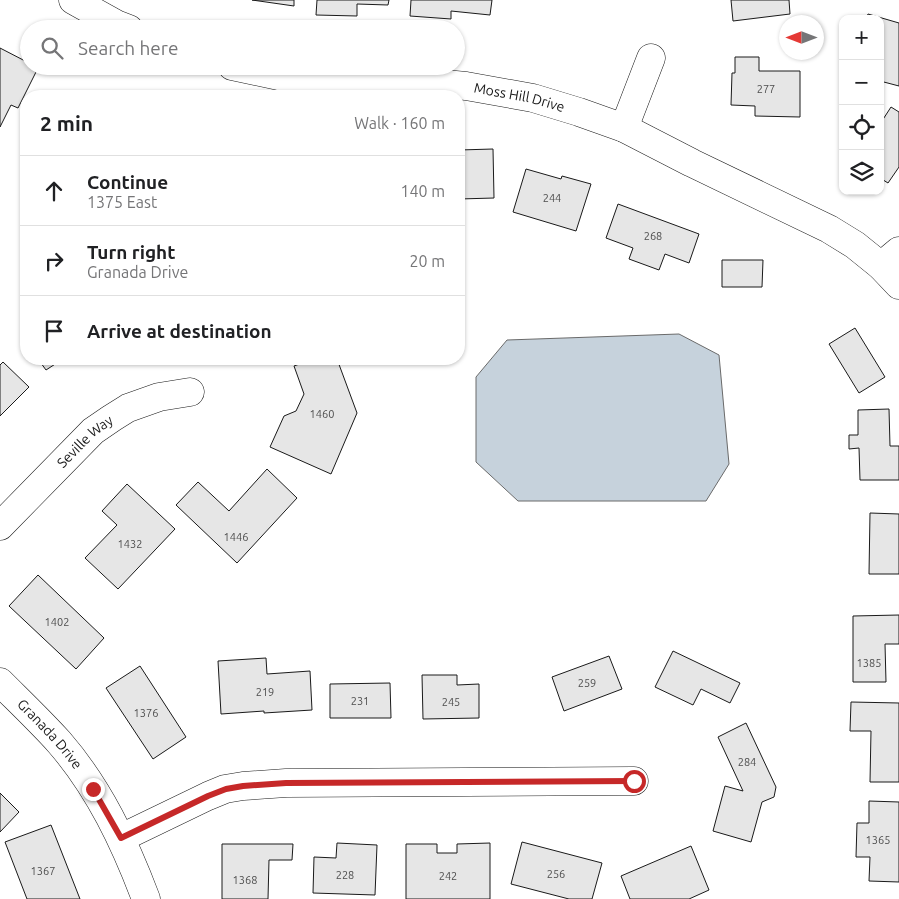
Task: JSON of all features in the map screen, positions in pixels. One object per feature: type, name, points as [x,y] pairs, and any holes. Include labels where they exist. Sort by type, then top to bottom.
[{"type":"street","points":[[74,0],[109,20]]},
{"type":"street","points":[[624,128],[651,58]]},
{"type":"street","name":"Moss Hill Drive","points":[[274,75],[315,80],[402,80],[474,87],[533,98],[579,112],[624,128],[829,229],[893,267]]},
{"type":"street","name":"Seville Way","points":[[0,526],[93,431],[128,408],[160,397],[190,392]]},
{"type":"street","name":"Granada Drive","points":[[0,682],[59,742],[93,789],[121,838],[146,899]]},
{"type":"street","points":[[121,838],[208,796],[226,789],[243,786],[286,783],[634,781]]},
{"type":"shaded area","points":[[679,334],[719,355],[729,464],[706,501],[518,501],[476,462],[476,377],[507,340]]},
{"type":"building","points":[[252,0],[294,0],[294,6]]},
{"type":"building","points":[[317,0],[389,0],[388,5],[357,4],[357,16],[316,15]]},
{"type":"building","points":[[411,0],[492,0],[490,15],[451,11],[451,19],[410,16]]},
{"type":"building","points":[[731,0],[789,0],[790,14],[733,21]]},
{"type":"building","points":[[884,19],[899,23],[899,86],[884,82]]},
{"type":"building","points":[[0,48],[20,58],[20,75],[34,75],[27,90],[20,90],[20,104],[18,108],[11,105],[0,127]]},
{"type":"building","points":[[735,57],[759,57],[759,71],[800,71],[800,117],[755,116],[755,106],[731,105],[732,73],[735,73]]},
{"type":"building","points":[[891,107],[899,112],[899,167],[888,183],[884,180],[884,118]]},
{"type":"building","points":[[493,149],[494,198],[465,199],[465,150]]},
{"type":"building","points":[[526,169],[561,179],[562,176],[591,184],[576,231],[513,212]]},
{"type":"building","points":[[618,204],[699,234],[689,263],[665,254],[659,270],[629,259],[633,248],[606,238]]},
{"type":"building","points":[[722,260],[763,260],[762,287],[722,287]]},
{"type":"building","points":[[855,328],[885,377],[859,393],[829,344]]},
{"type":"building","points":[[3,362],[29,387],[0,416],[0,365]]},
{"type":"building","points":[[42,365],[54,365],[46,370]]},
{"type":"building","points":[[339,365],[357,413],[331,474],[270,447],[284,416],[296,411],[304,394],[294,366]]},
{"type":"building","points":[[889,409],[890,446],[899,446],[899,480],[860,480],[859,448],[849,449],[849,435],[858,435],[858,410]]},
{"type":"building","points":[[267,469],[297,498],[237,563],[176,505],[198,482],[229,511]]},
{"type":"building","points":[[127,484],[175,529],[118,589],[85,558],[117,525],[102,511]]},
{"type":"building","points":[[870,513],[899,514],[899,574],[869,574]]},
{"type":"building","points":[[38,575],[104,638],[76,669],[9,606]]},
{"type":"building","points":[[899,615],[899,644],[885,644],[886,682],[853,682],[853,616]]},
{"type":"building","points":[[673,651],[740,683],[730,703],[701,689],[693,705],[655,687]]},
{"type":"building","points":[[609,656],[622,689],[564,711],[552,677]]},
{"type":"building","points":[[266,658],[267,674],[310,671],[312,710],[221,714],[218,661]]},
{"type":"building","points":[[140,666],[186,737],[153,759],[106,688]]},
{"type":"building","points":[[422,675],[457,675],[457,685],[479,684],[479,718],[423,719]]},
{"type":"building","points":[[390,683],[391,718],[330,718],[330,684]]},
{"type":"building","points":[[851,702],[899,703],[899,782],[870,782],[871,731],[850,731]]},
{"type":"building","points":[[746,723],[776,787],[774,797],[762,802],[751,842],[713,831],[725,786],[743,791],[718,737]]},
{"type":"building","points":[[0,793],[19,812],[0,832]]},
{"type":"building","points":[[869,801],[899,802],[899,882],[869,881],[870,857],[856,857],[857,823],[869,823]]},
{"type":"building","points":[[51,825],[80,899],[27,899],[5,842]]},
{"type":"building","points":[[522,842],[602,863],[592,899],[569,899],[511,884]]},
{"type":"building","points":[[337,843],[377,845],[375,895],[313,893],[314,857],[336,858]]},
{"type":"building","points":[[490,843],[490,899],[406,899],[406,844],[437,844],[437,853],[457,853],[457,844]]},
{"type":"building","points":[[222,844],[293,844],[292,860],[269,860],[268,899],[222,899]]},
{"type":"building","points":[[691,846],[709,890],[689,899],[630,899],[621,876]]},
{"type":"route","points":[[93,789],[121,838],[208,796],[226,789],[243,786],[286,783],[634,781]]}]
